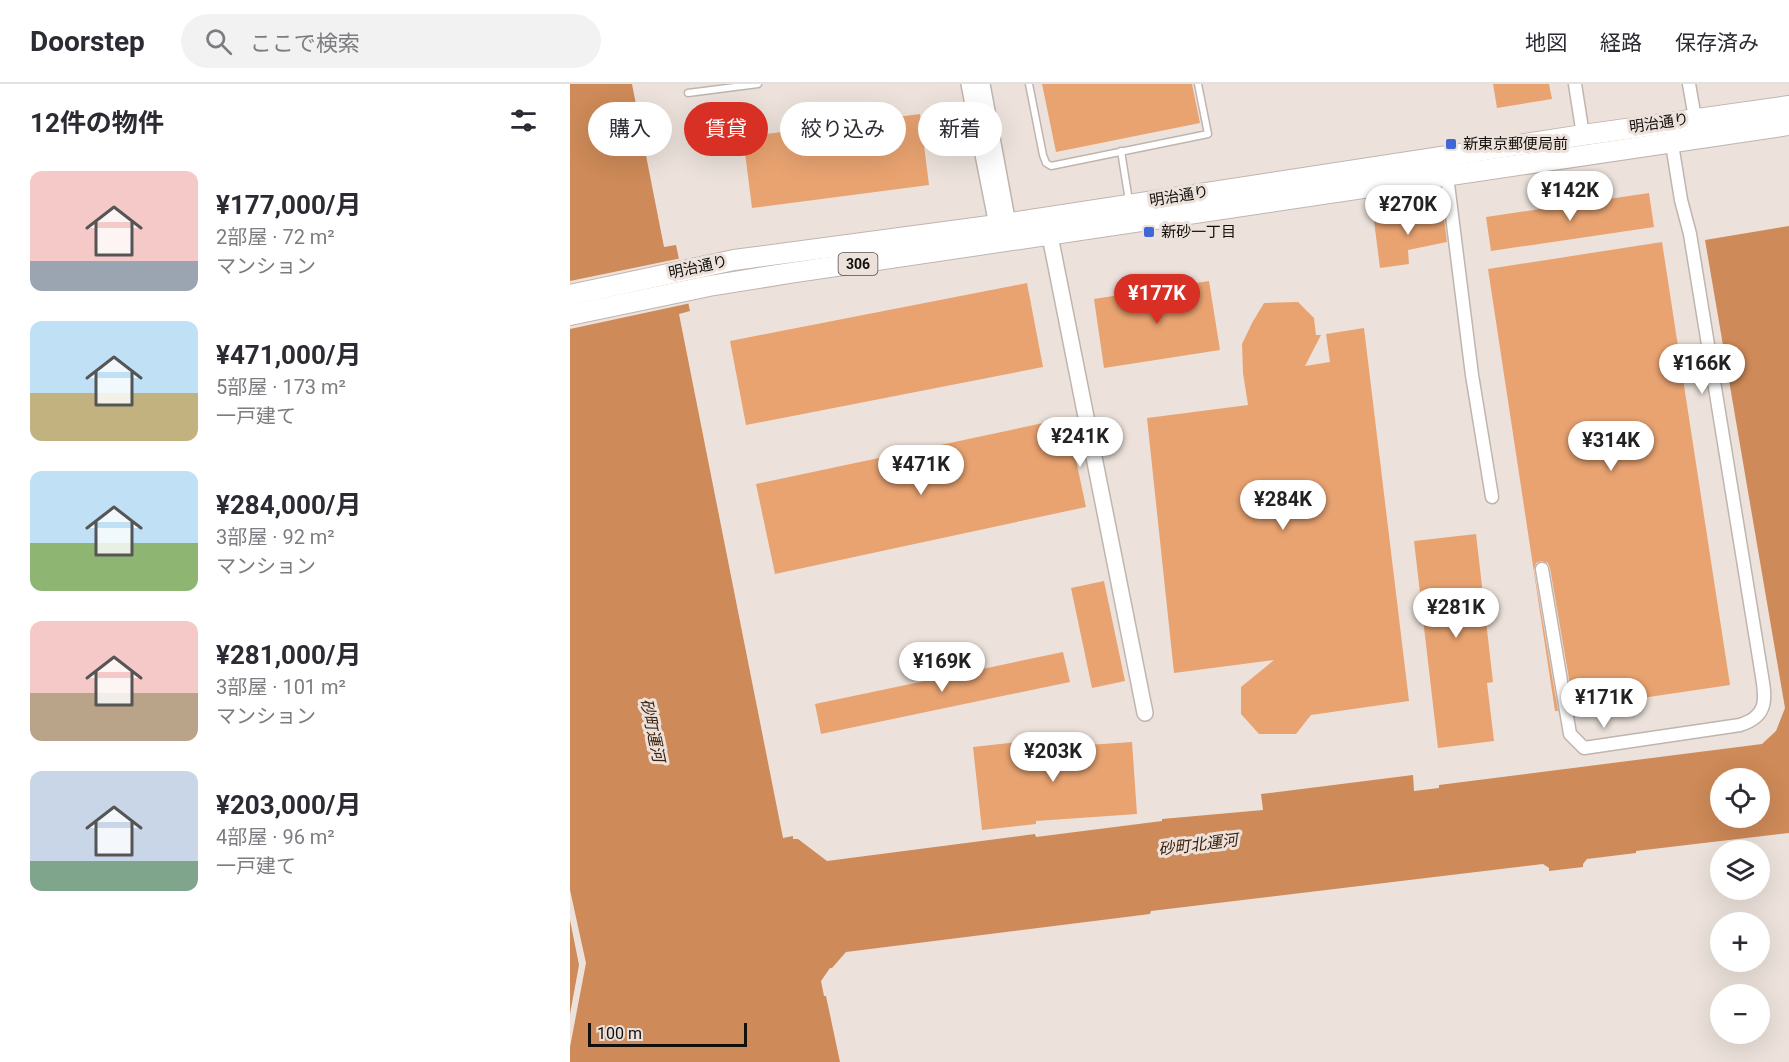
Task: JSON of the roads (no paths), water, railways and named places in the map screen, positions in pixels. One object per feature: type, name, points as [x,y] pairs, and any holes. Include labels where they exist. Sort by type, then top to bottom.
[{"type":"main road","name":"明治通り","points":[[1048,226],[1129,204],[1668,122],[1789,106]]},
{"type":"main road","name":"明治通り","points":[[570,295],[734,260],[1048,226],[1447,176],[1789,125]]},
{"type":"main road","name":"明治通り","points":[[570,315],[1004,230]]},
{"type":"street","points":[[969,84],[1004,230]]},
{"type":"street","points":[[982,84],[1004,230]]},
{"type":"street","points":[[1575,84],[1582,135]]},
{"type":"street","points":[[1689,84],[1695,118]]},
{"type":"street","points":[[1542,569],[1570,734],[1584,747],[1740,725],[1750,722],[1759,715],[1765,702],[1760,664],[1690,234],[1681,200],[1668,122]]},
{"type":"street","points":[[1447,176],[1472,375],[1492,497]]},
{"type":"street","points":[[1048,226],[1145,713]]},
{"type":"lane","points":[[688,93],[758,84]]},
{"type":"lane","points":[[1029,84],[1046,163],[1051,166],[1208,134],[1198,84]]},
{"type":"lane","points":[[1121,151],[1129,204]]},
{"type":"water","points":[[570,84],[632,84],[636,102],[588,102],[588,156],[646,156],[664,247],[676,245],[690,311],[679,314],[783,838],[793,836],[793,839],[798,839],[827,861],[1035,834],[1036,837],[1162,821],[1162,819],[1263,810],[1261,794],[1413,775],[1414,791],[1439,788],[1439,785],[1762,744],[1776,731],[1785,708],[1705,240],[1789,226],[1789,833],[1710,840],[1710,842],[1587,859],[1583,867],[1549,871],[1549,868],[1543,864],[1151,911],[1150,914],[846,952],[821,981],[840,1062],[570,1062]]},
{"type":"place","name":"新東京郵便局前","points":[[1451,144]]},
{"type":"place","name":"新砂一丁目","points":[[1149,232]]},
{"type":"water label","name":"砂町運河","points":[[653,730]]},
{"type":"water label","name":"砂町北運河","points":[[1198,844]]}]
